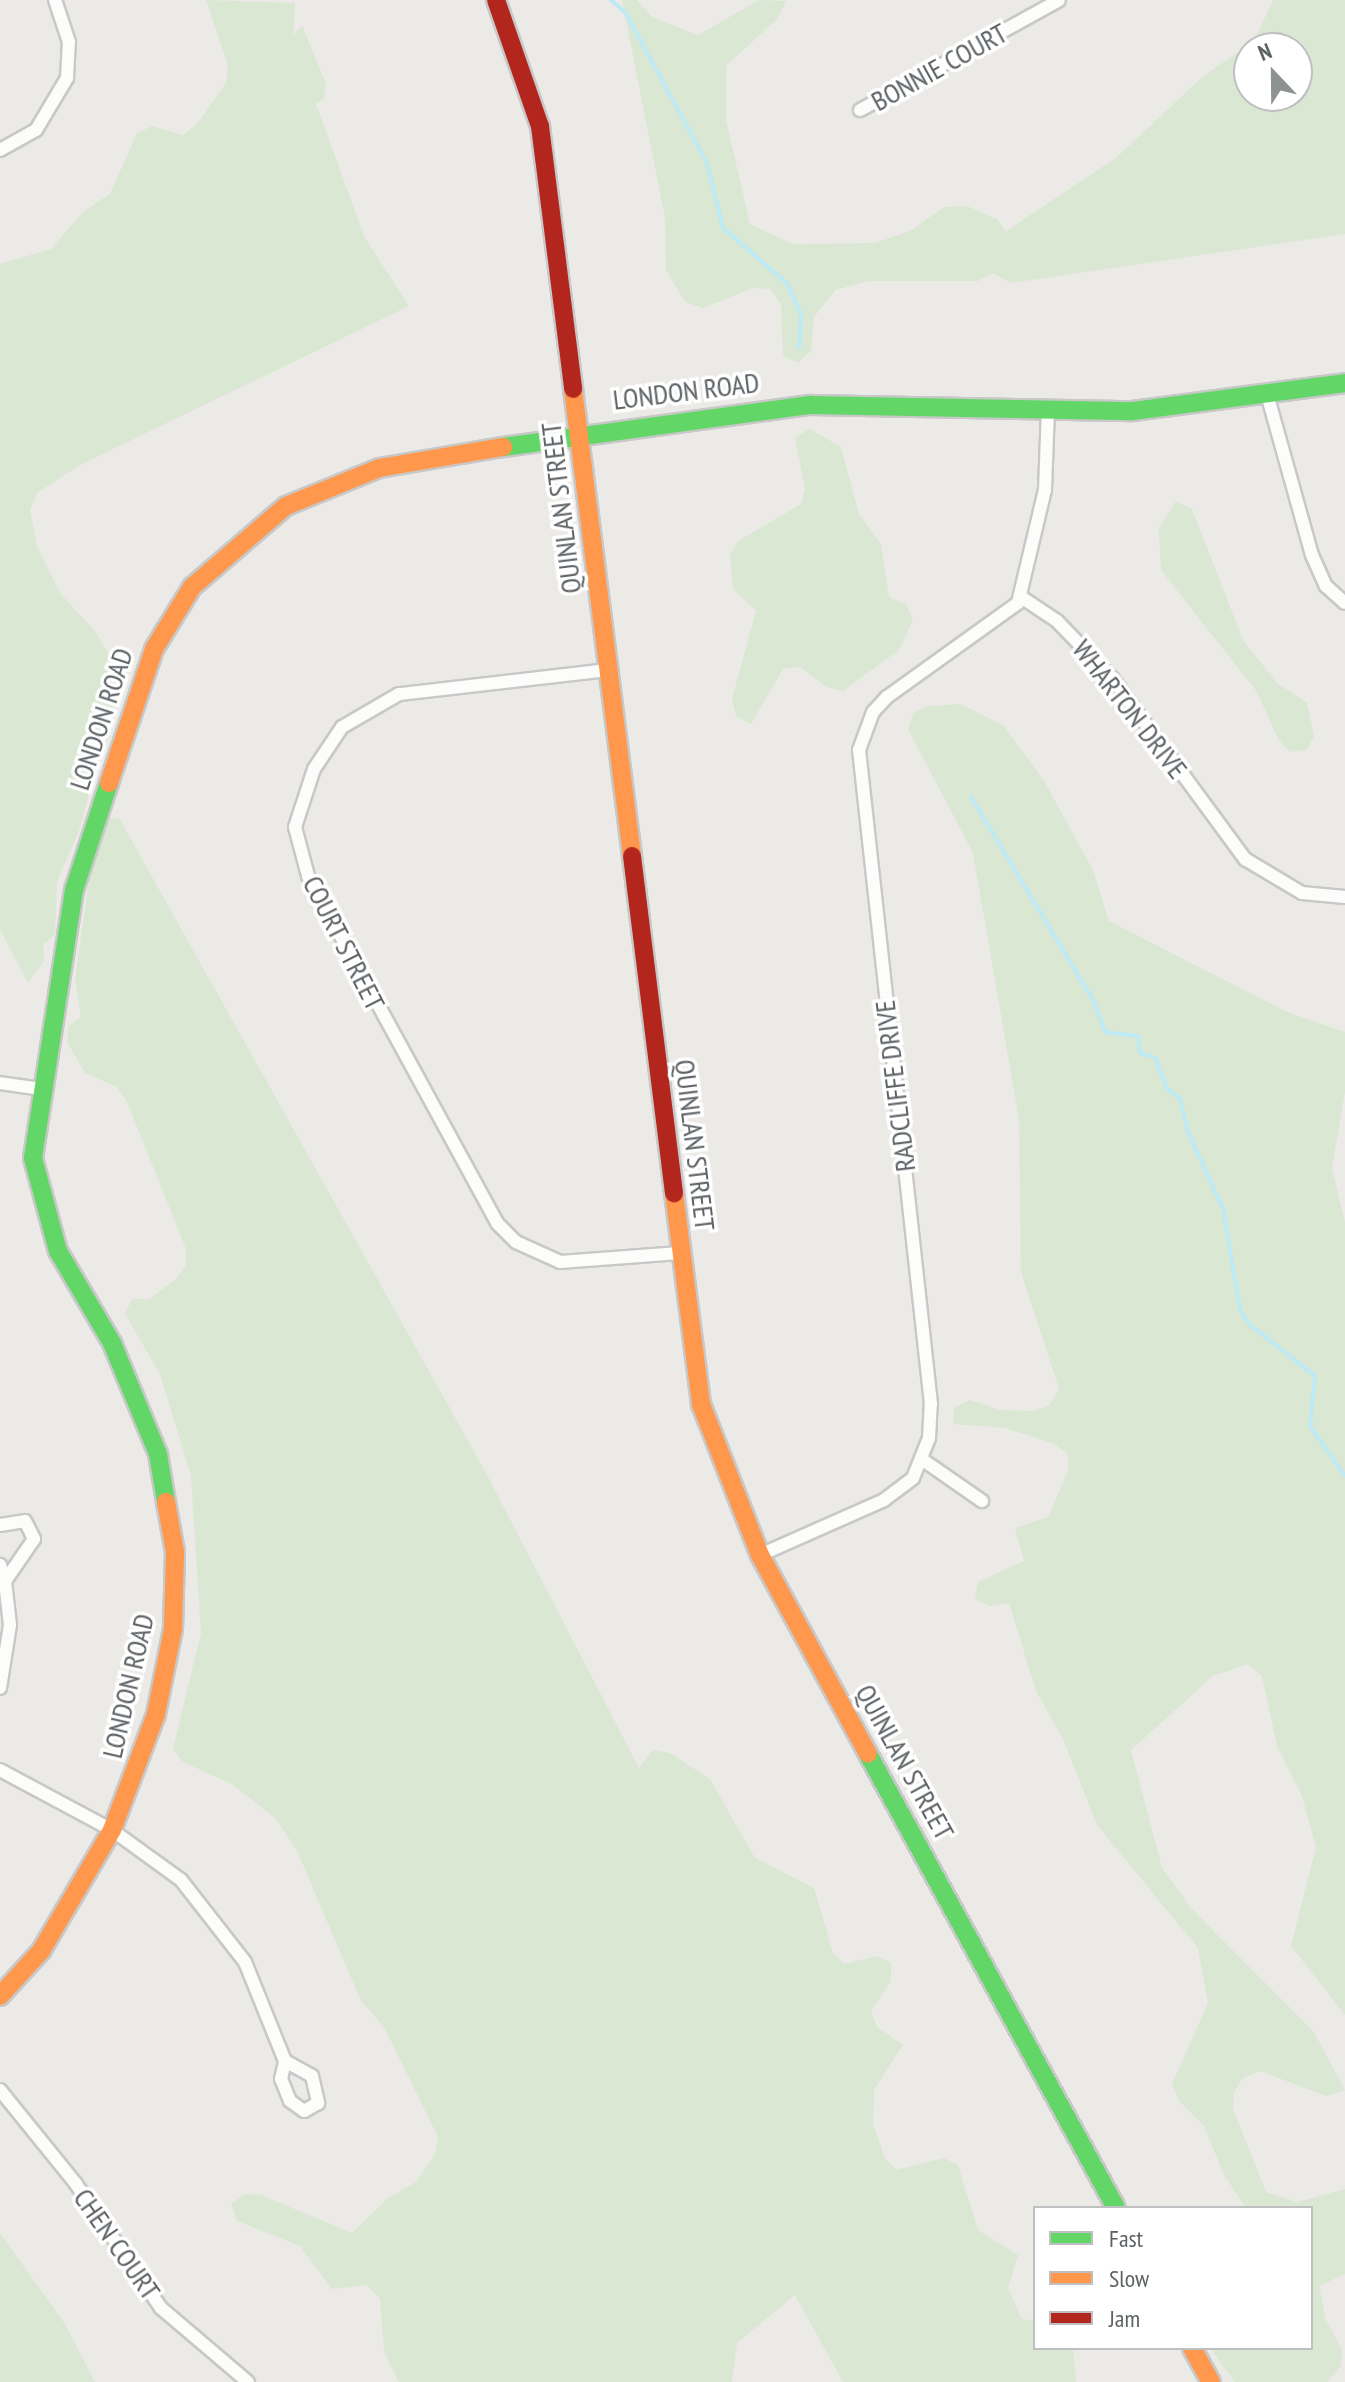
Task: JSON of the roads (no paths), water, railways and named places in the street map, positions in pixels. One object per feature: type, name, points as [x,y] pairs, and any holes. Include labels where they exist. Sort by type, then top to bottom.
[{"type":"street","points":[[0,150],[36,130],[67,78],[69,42],[55,0]]},
{"type":"street","name":"QUINLAN STREET","points":[[496,0],[540,126],[701,1404],[760,1555],[1115,2206]]},
{"type":"street","name":"BONNIE COURT","points":[[860,110],[1059,0]]},
{"type":"street","name":"LONDON ROAD","points":[[0,1996],[41,1951],[112,1830],[156,1714],[173,1629],[175,1552],[158,1454],[140,1404],[46,1219],[33,1158],[41,1089],[74,890],[154,649],[192,587],[286,506],[338,483],[428,457],[580,433],[810,405],[1133,411],[1345,383]]},
{"type":"street","points":[[1267,394],[1312,555],[1326,586],[1345,603]]},
{"type":"street","points":[[1021,597],[1045,490],[1048,410]]},
{"type":"street","name":"WHARTON DRIVE","points":[[1021,597],[1057,621],[1112,678],[1245,859],[1302,893],[1345,897]]},
{"type":"street","name":"RADCLIFFE DRIVE","points":[[923,1460],[931,1404],[859,750],[873,712],[887,697],[1021,597]]},
{"type":"street","name":"COURT STREET","points":[[608,670],[387,700],[342,727],[314,769],[295,827],[308,876],[498,1224],[516,1242],[560,1262],[680,1253]]},
{"type":"street","points":[[0,1083],[41,1089]]},
{"type":"street","points":[[760,1555],[884,1500],[913,1478],[923,1460],[982,1501]]},
{"type":"street","points":[[0,1525],[25,1521],[34,1539],[5,1581]]},
{"type":"street","points":[[0,1565],[10,1625],[0,1688]]},
{"type":"street","points":[[0,1770],[112,1830],[181,1880],[215,1918],[245,1962],[285,2061]]},
{"type":"street","name":"CHEN COURT","points":[[0,2090],[76,2184],[161,2308],[248,2382]]},
{"type":"street","points":[[1193,2350],[1211,2382]]},
{"type":"waterway","points":[[611,0],[625,12],[707,163],[723,228],[787,283],[801,315],[799,348]]},
{"type":"waterway","points":[[971,797],[1094,1002],[1105,1032],[1138,1036],[1140,1053],[1155,1058],[1167,1088],[1180,1099],[1188,1132],[1223,1209],[1240,1310],[1249,1324],[1315,1376],[1310,1426],[1345,1476]]}]
